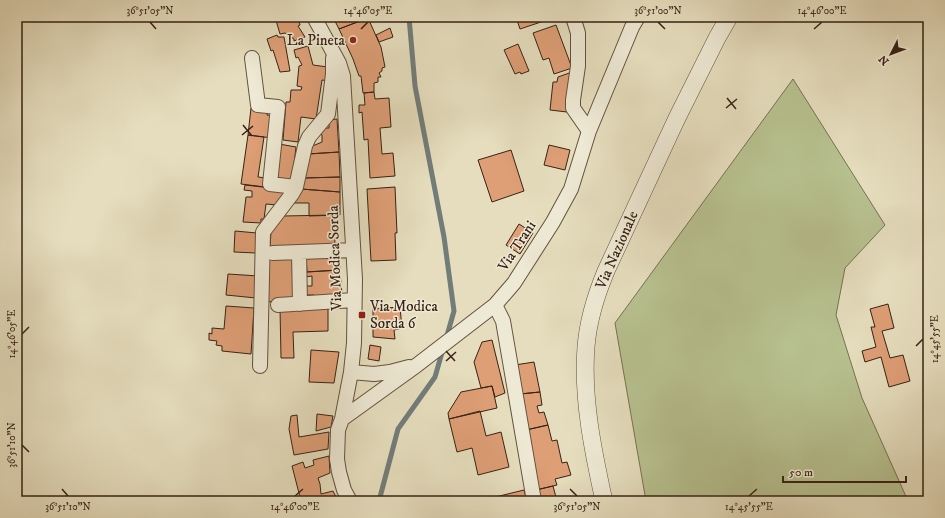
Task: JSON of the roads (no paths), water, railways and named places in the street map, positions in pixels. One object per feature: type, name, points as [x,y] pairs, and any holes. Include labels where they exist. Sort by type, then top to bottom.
[{"type":"street","name":"Via Modica Sorda","points":[[314,17],[339,63],[343,76],[355,279],[354,343],[351,372],[342,419],[338,430],[337,459],[344,490],[350,501]]},
{"type":"street","points":[[573,17],[578,33],[578,66],[573,108],[589,131]]},
{"type":"street","name":"Via Trani","points":[[342,419],[417,365],[495,305],[514,283],[553,222],[570,189],[589,131],[632,27],[638,17]]},
{"type":"street","name":"Via Nazionale","points":[[604,501],[590,426],[585,379],[586,346],[591,315],[599,288],[677,118],[729,17]]},
{"type":"street","points":[[260,366],[264,232],[296,187],[305,146],[309,137],[328,114],[333,74],[333,54]]},
{"type":"street","points":[[252,58],[258,105],[278,107],[270,184],[296,187]]},
{"type":"street","points":[[274,253],[353,250]]},
{"type":"street","points":[[299,252],[300,304]]},
{"type":"street","points":[[278,305],[354,300]]},
{"type":"street","points":[[495,305],[503,320],[534,501]]},
{"type":"street","points":[[351,372],[374,374],[390,372],[417,365]]},
{"type":"waterway","points":[[409,17],[415,86],[444,237],[454,311],[446,339]]},
{"type":"waterway","points":[[379,501],[398,429],[435,377],[443,349]]},
{"type":"place","name":"La Pineta","points":[[353,40]]},
{"type":"place","name":"Via Modica Sorda 6","points":[[362,315]]}]
